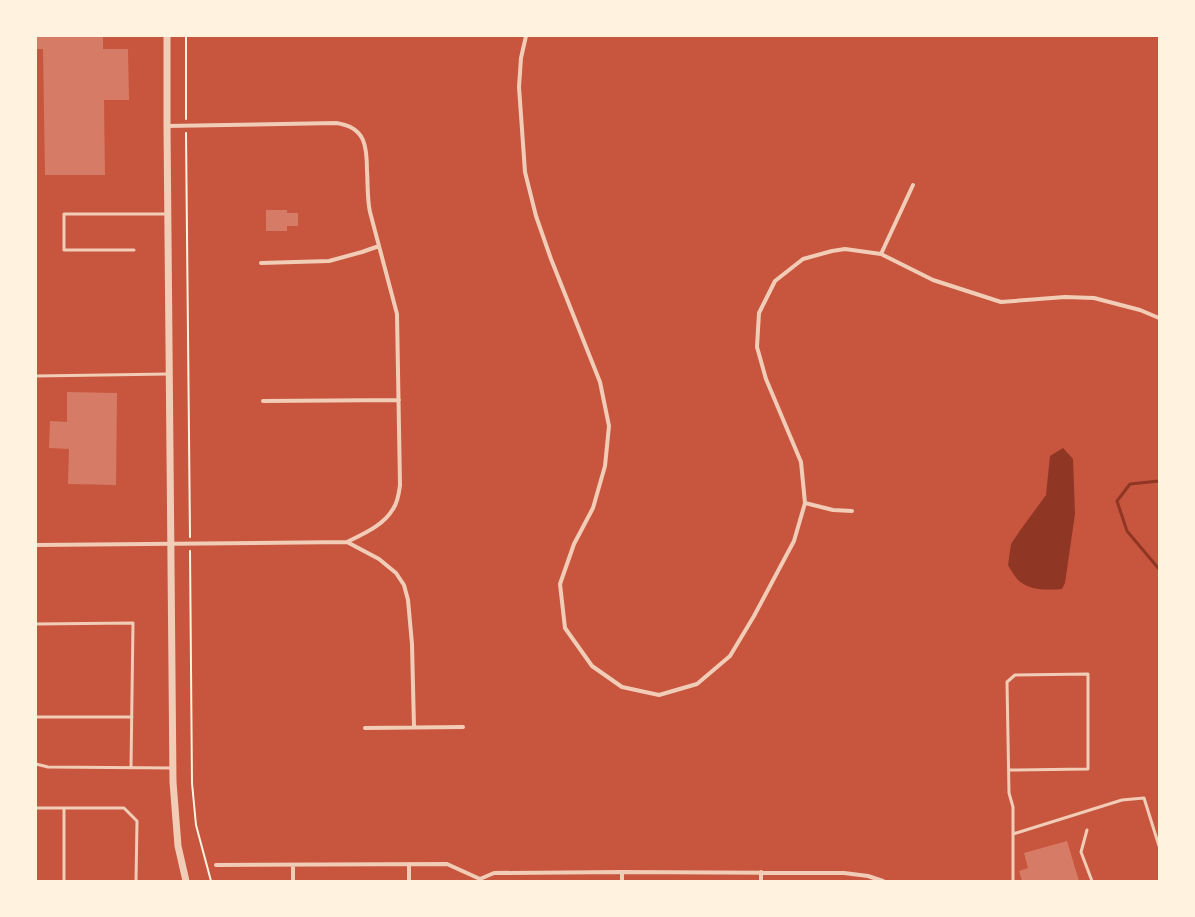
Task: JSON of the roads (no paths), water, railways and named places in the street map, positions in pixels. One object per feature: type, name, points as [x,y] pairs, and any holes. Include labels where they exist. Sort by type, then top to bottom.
[{"type":"street","points":[[168,36],[167,126],[173,768],[178,846],[186,881]]},
{"type":"street","points":[[526,36],[521,58],[518,87],[525,172],[536,216],[551,259],[600,382],[609,426],[605,466],[593,508],[574,544],[560,584],[565,628],[592,666],[622,687],[659,695],[697,684],[730,656],[794,541],[805,503],[801,462],[766,379],[757,347],[759,313],[775,281],[803,259],[845,249],[881,254],[933,280],[1001,302],[1064,296],[1094,298],[1140,310],[1159,318]]},
{"type":"street","points":[[36,545],[347,542],[381,522],[393,510],[398,499],[400,485],[398,314],[378,246],[368,201],[367,152],[365,142],[360,133],[345,124],[167,126]]},
{"type":"street","points":[[881,254],[913,185]]},
{"type":"street","points":[[261,263],[329,261],[378,246]]},
{"type":"street","points":[[263,401],[399,400]]},
{"type":"street","points":[[805,503],[833,510],[852,511]]},
{"type":"street","points":[[347,542],[379,559],[396,573],[404,585],[408,600],[412,644],[414,727]]},
{"type":"street","points":[[365,728],[463,727]]},
{"type":"street","points":[[409,864],[409,881]]},
{"type":"street","points":[[216,865],[447,864],[480,880],[494,873],[761,872],[844,873],[868,876],[883,881]]},
{"type":"street","points":[[293,865],[293,881]]},
{"type":"street","points":[[622,872],[622,881]]},
{"type":"street","points":[[761,872],[761,881]]},
{"type":"lane","points":[[134,250],[64,250],[64,214],[168,214]]},
{"type":"lane","points":[[36,376],[169,374]]},
{"type":"lane","points":[[36,624],[133,623],[132,768]]},
{"type":"lane","points":[[1009,770],[1088,768],[1088,674],[1015,675],[1007,682],[1009,770],[1010,793],[1013,807],[1013,881]]},
{"type":"lane","points":[[36,717],[132,717]]},
{"type":"lane","points":[[36,764],[48,768],[173,768]]},
{"type":"lane","points":[[1013,834],[1122,800],[1144,798],[1159,846]]},
{"type":"lane","points":[[36,808],[124,808],[137,821],[136,881]]},
{"type":"lane","points":[[64,808],[64,881]]},
{"type":"lane","points":[[1086,830],[1081,852],[1092,881]]},
{"type":"waterway","points":[[1159,481],[1130,484],[1117,501],[1127,531],[1159,569]]}]
